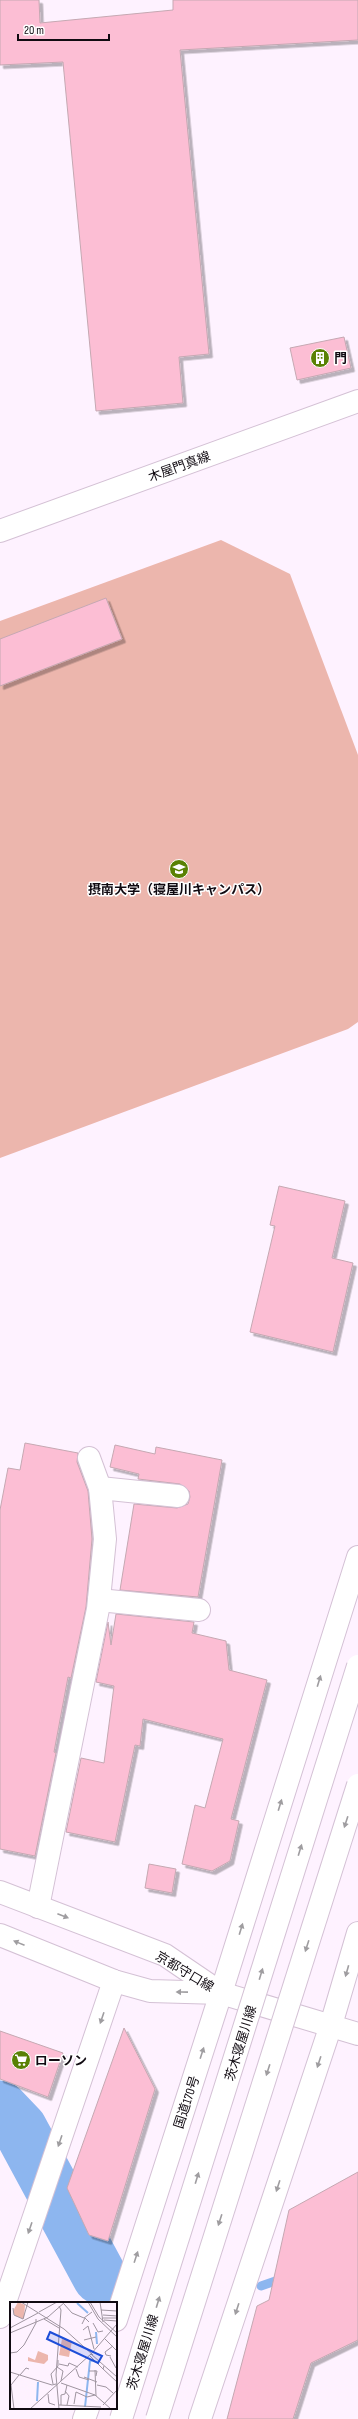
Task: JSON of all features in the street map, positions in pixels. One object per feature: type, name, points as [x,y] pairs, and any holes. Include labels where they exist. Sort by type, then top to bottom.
[{"type":"main road","name":"木屋門真線","points":[[0,531],[358,401]]},
{"type":"main road","points":[[38,1907],[99,1600],[105,1539],[100,1488],[89,1458]]},
{"type":"main road","points":[[100,1488],[178,1496]]},
{"type":"main road","name":"国道170号","points":[[117,2317],[221,1993],[358,1557]]},
{"type":"main road","points":[[99,1600],[199,1610]]},
{"type":"main road","name":"茨木寝屋川線","points":[[121,2419],[358,1666]]},
{"type":"main road","points":[[157,2419],[358,1785]]},
{"type":"main road","name":"京都守口線","points":[[0,1892],[165,1955],[221,1993]]},
{"type":"main road","points":[[200,2419],[331,2025],[358,1933]]},
{"type":"main road","name":"京都守口線","points":[[0,1935],[114,1981],[150,1992],[221,1993]]},
{"type":"main road","points":[[0,2317],[114,1981]]},
{"type":"main road","points":[[221,1993],[358,2034]]},
{"type":"main road","points":[[84,2419],[88,2409]]},
{"type":"shaded area","points":[[221,540],[290,574],[358,755],[358,1022],[348,1029],[0,1158],[0,621]]},
{"type":"building","points":[[0,0],[39,0],[40,23],[173,10],[173,0],[358,0],[358,40],[180,50],[209,354],[179,357],[183,403],[96,411],[63,62],[0,65]]},
{"type":"building","name":"門","points":[[344,337],[351,368],[297,380],[290,348]]},
{"type":"building","points":[[106,598],[122,639],[0,686],[0,639]]},
{"type":"building","points":[[279,1186],[345,1201],[332,1258],[353,1263],[333,1352],[250,1332],[275,1226],[270,1225]]},
{"type":"building","points":[[25,1443],[78,1453],[77,1462],[88,1491],[92,1539],[86,1607],[71,1678],[68,1677],[54,1752],[56,1753],[35,1856],[0,1849],[0,1510],[8,1468],[20,1470]]},
{"type":"building","points":[[115,1445],[155,1454],[156,1447],[222,1460],[198,1597],[120,1590],[134,1504],[177,1508],[188,1504],[190,1497],[189,1491],[180,1484],[138,1479],[139,1474],[110,1467]]},
{"type":"building","points":[[116,1614],[194,1622],[192,1633],[226,1641],[229,1670],[267,1680],[231,1819],[239,1821],[230,1861],[212,1871],[182,1864],[195,1805],[205,1808],[223,1739],[143,1719],[140,1746],[135,1745],[115,1842],[66,1832],[81,1758],[104,1763],[114,1686],[96,1682],[108,1622],[111,1645]]},
{"type":"building","points":[[149,1864],[176,1869],[172,1893],[145,1888]]},
{"type":"building","points":[[124,2028],[155,2089],[108,2241],[89,2235],[67,2188]]},
{"type":"building","points":[[0,2031],[63,2053],[48,2097],[0,2079]]},
{"type":"building","points":[[358,2172],[358,2340],[311,2363],[293,2419],[227,2419],[257,2306],[269,2300],[289,2210]]},
{"type":"waterway","points":[[0,2108],[20,2129],[100,2277]]},
{"type":"waterway","points":[[261,2286],[284,2278]]},
{"type":"place","name":"門","points":[[320,358]]},
{"type":"place","name":"摂南大学（寝屋川キャンパス）","points":[[179,869]]},
{"type":"place","name":"ローソン","points":[[21,2060]]}]
